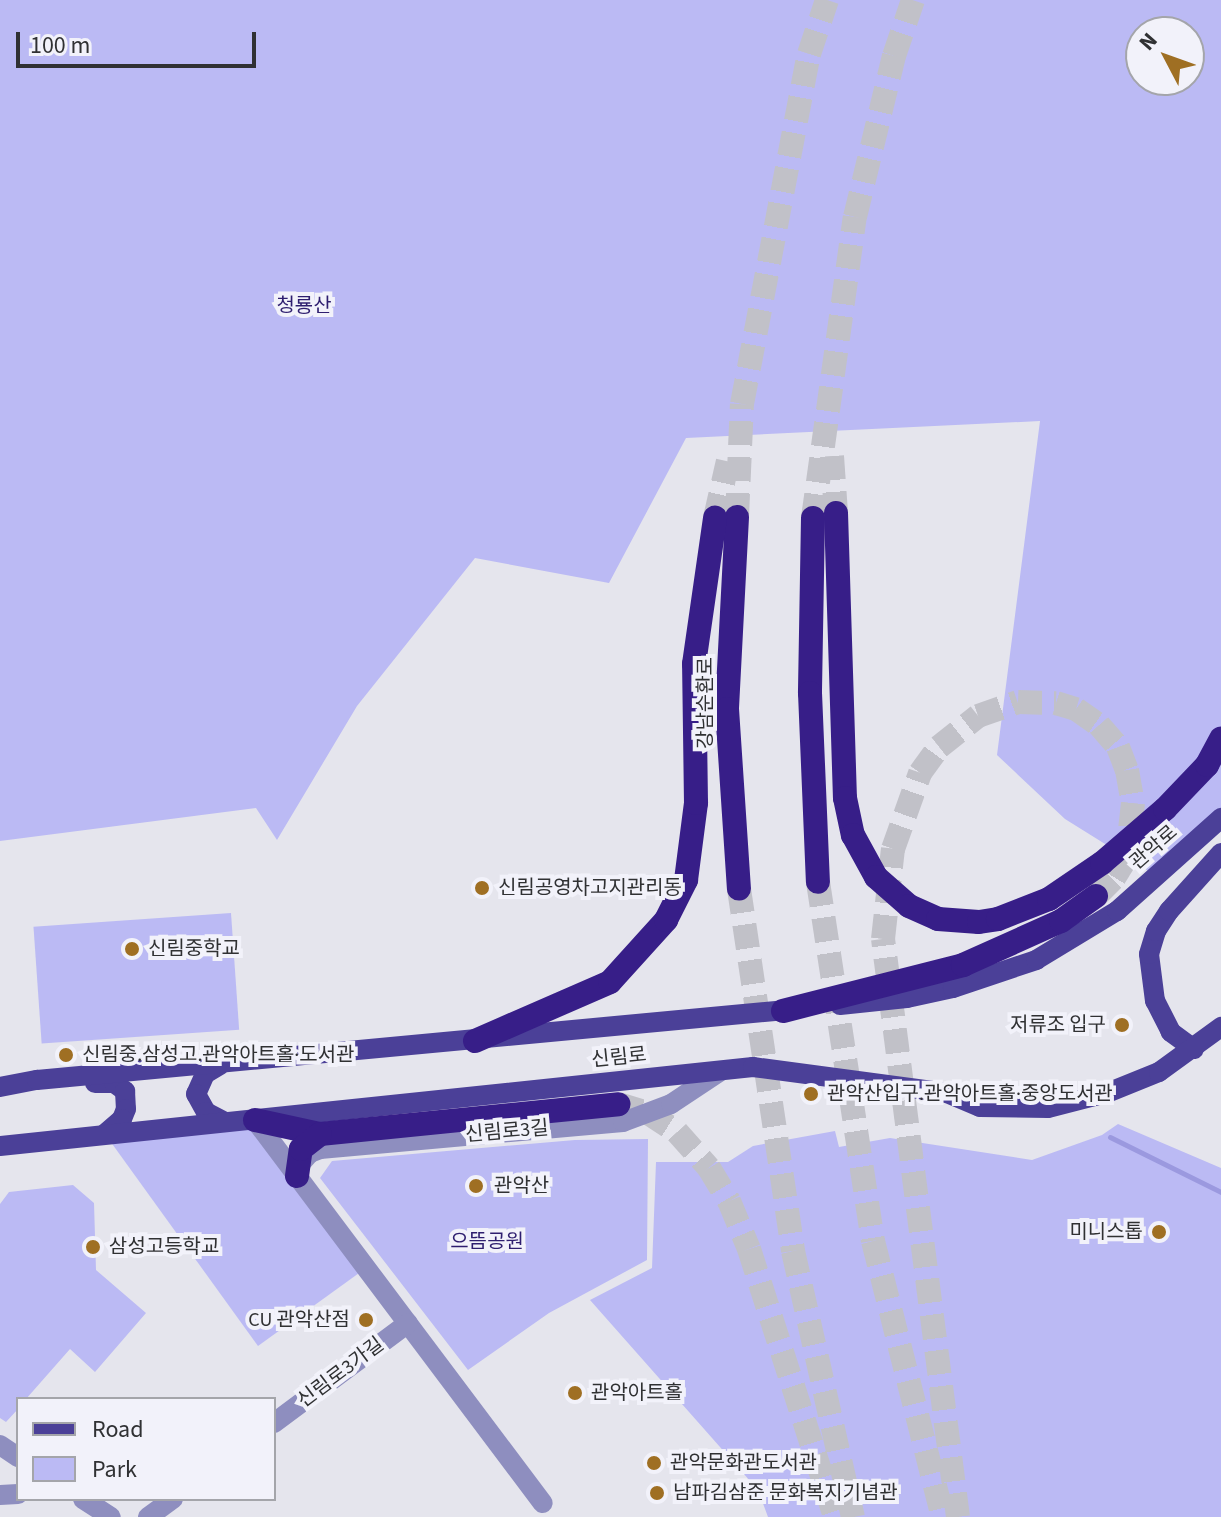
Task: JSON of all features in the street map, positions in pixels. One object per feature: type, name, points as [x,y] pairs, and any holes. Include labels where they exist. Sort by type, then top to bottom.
[{"type":"highway","points":[[818,882],[811,779],[824,516],[845,798],[853,835],[876,877],[909,906],[938,919],[979,922],[998,919],[1049,899],[1102,863],[1165,809],[1207,765],[1221,739]]},
{"type":"highway","name":"강남순환로","points":[[475,1041],[610,982],[666,920],[686,880],[696,803],[694,664],[726,518],[727,709],[739,889]]},
{"type":"highway","points":[[783,1011],[963,965],[1061,921],[1096,896]]},
{"type":"highway","points":[[255,1120],[320,1134],[618,1104]]},
{"type":"highway","points":[[297,1176],[301,1149],[320,1134]]},
{"type":"main road","name":"관악로","points":[[1117,911],[1221,818]]},
{"type":"main road","points":[[1194,1049],[1171,1032],[1155,1001],[1149,954],[1156,931],[1169,911],[1221,853]]},
{"type":"main road","name":"신림로","points":[[0,1087],[65,1078],[907,998],[993,977],[1036,960],[1117,911]]},
{"type":"main road","name":"신림로","points":[[0,1146],[753,1067],[947,1093],[980,1107],[1048,1108],[1107,1093],[1159,1072],[1221,1027]]},
{"type":"main road","points":[[223,1121],[206,1112],[196,1094],[205,1074],[227,1063]]},
{"type":"main road","points":[[65,1078],[82,1084],[114,1083],[125,1091],[126,1109],[122,1119],[105,1134]]},
{"type":"street","name":"신림로3길","points":[[297,1176],[303,1160],[320,1149],[623,1122],[671,1104],[719,1072]]},
{"type":"street","points":[[255,1120],[543,1503]]},
{"type":"street","name":"신림로3가길","points":[[276,1422],[408,1323]]},
{"type":"street","points":[[86,1501],[111,1517]]},
{"type":"street","points":[[148,1517],[170,1501]]},
{"type":"green space","name":"청룡산","points":[[0,0],[1221,0],[1221,818],[1158,877],[1065,819],[997,755],[1040,421],[686,438],[609,583],[475,558],[357,706],[277,840],[256,808],[0,841]]},
{"type":"green space","points":[[231,913],[239,1030],[42,1044],[33,927]]},
{"type":"green space","points":[[255,1120],[366,1268],[258,1346],[105,1134]]},
{"type":"green space","points":[[1118,1124],[1221,1168],[1221,1517],[768,1517],[758,1490],[590,1300],[652,1268],[656,1162],[728,1162],[753,1146],[835,1131],[839,1147],[890,1138],[1032,1160],[1102,1135]]},
{"type":"green space","name":"으뜸공원","points":[[648,1139],[647,1260],[549,1313],[468,1370],[320,1178],[332,1161],[575,1140]]},
{"type":"green space","points":[[73,1185],[94,1203],[96,1270],[146,1313],[95,1372],[70,1349],[28,1397],[16,1397],[16,1411],[6,1422],[0,1418],[0,1204],[9,1192]]},
{"type":"waterway","points":[[1110,1137],[1221,1192]]},
{"type":"tunnel","points":[[737,517],[742,404],[809,54],[827,0]]},
{"type":"tunnel","points":[[813,518],[855,217],[894,56],[913,0]]},
{"type":"tunnel","points":[[832,456],[836,513]]},
{"type":"tunnel","points":[[715,518],[728,461]]},
{"type":"tunnel","points":[[958,1517],[883,939],[893,849],[920,773],[939,747],[978,716],[1018,702],[1056,703],[1076,709],[1099,725],[1118,747],[1127,770],[1133,803],[1127,857],[1113,879],[1096,896]]},
{"type":"tunnel","points":[[818,882],[873,1241],[943,1517]]},
{"type":"tunnel","points":[[739,889],[793,1251],[853,1517]]},
{"type":"tunnel","points":[[618,1104],[648,1113],[677,1132],[709,1168],[729,1201],[749,1249],[835,1517]]},
{"type":"place","name":"신림공영차고지관리동","points":[[482,888]]},
{"type":"place","name":"신림중학교","points":[[132,949]]},
{"type":"place","name":"저류조 입구","points":[[1122,1025]]},
{"type":"place","name":"신림중.삼성고.관악아트홀·도서관","points":[[66,1055]]},
{"type":"place","name":"관악산입구.관악아트홀·중앙도서관","points":[[811,1094]]},
{"type":"place","name":"관악산","points":[[476,1186]]},
{"type":"place","name":"미니스톱","points":[[1159,1232]]},
{"type":"place","name":"삼성고등학교","points":[[93,1247]]},
{"type":"place","name":"CU 관악산점","points":[[366,1320]]},
{"type":"place","name":"관악아트홀","points":[[575,1393]]},
{"type":"place","name":"관악문화관도서관","points":[[654,1463]]},
{"type":"place","name":"남파김삼준 문화복지기념관","points":[[657,1493]]}]
